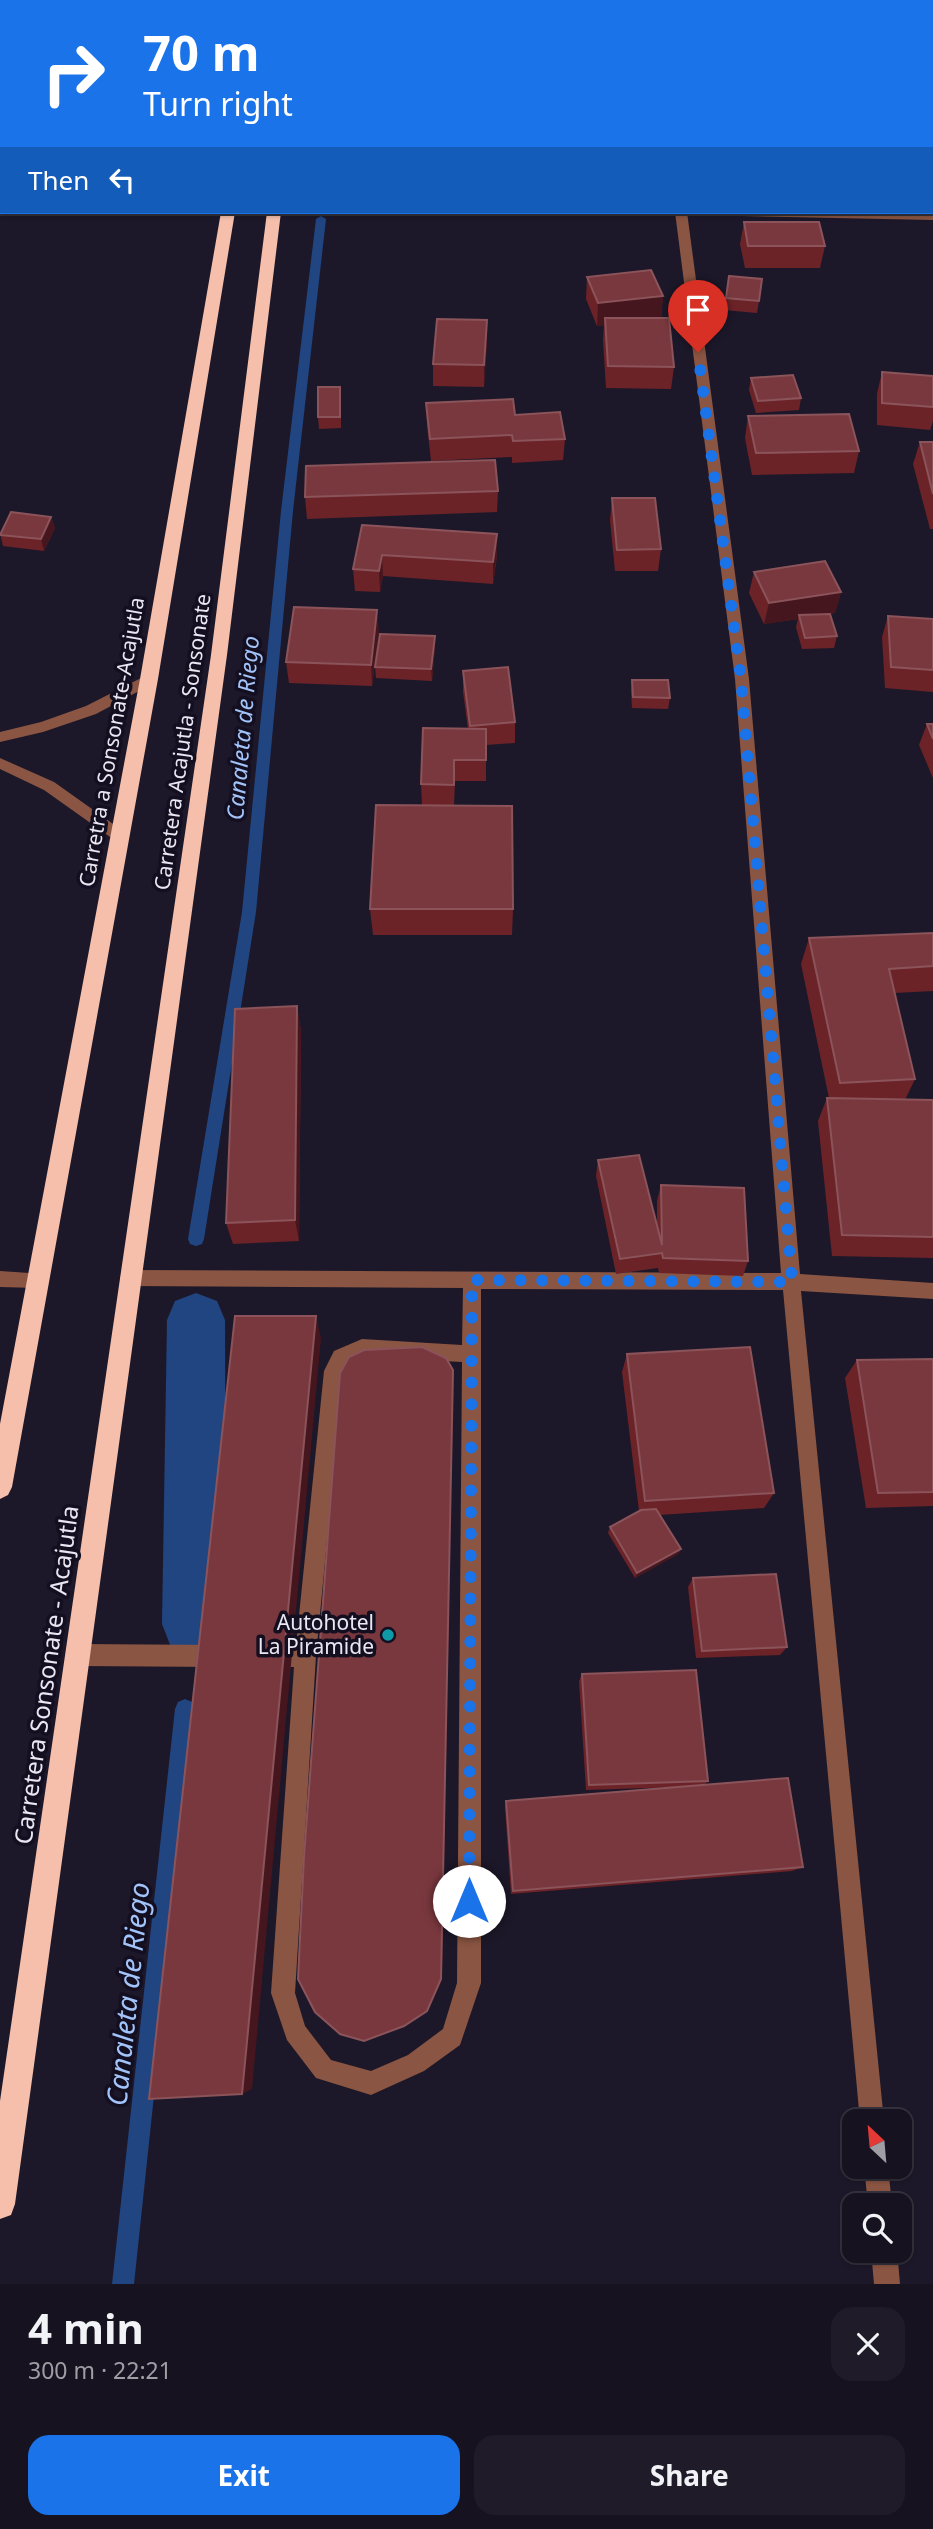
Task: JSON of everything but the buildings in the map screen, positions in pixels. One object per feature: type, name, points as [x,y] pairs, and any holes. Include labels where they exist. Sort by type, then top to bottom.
[{"type":"highway","name":"Carretra a Sonsonate-Acajutla","points":[[37,1280],[149,679],[228,214]]},
{"type":"highway","name":"Carretera Acajutla - Sonsonate","points":[[129,1278],[219,655],[274,214]]},
{"type":"highway","name":"Carretera Sonsonate - Acajutla","points":[[0,2204],[129,1278]]},
{"type":"highway","points":[[0,1487],[37,1280]]},
{"type":"street","points":[[681,214],[741,679],[792,1282],[871,2109]]},
{"type":"street","points":[[815,214],[933,216]]},
{"type":"street","points":[[0,737],[74,717],[149,679]]},
{"type":"street","points":[[0,763],[48,786],[118,835]]},
{"type":"street","points":[[129,1278],[792,1282],[933,1291]]},
{"type":"street","points":[[0,1279],[37,1280]]},
{"type":"street","points":[[472,1280],[472,1354],[469,1983],[452,2037],[416,2063],[371,2083],[324,2070],[295,2032],[284,1993],[305,1656],[334,1371],[341,1357],[362,1348],[472,1354]]},
{"type":"street","points":[[78,1655],[305,1656]]},
{"type":"street","points":[[885,2263],[887,2284]]},
{"type":"waterway","name":"Canaleta de Riego","points":[[196,1239],[249,912],[287,511],[321,219]]},
{"type":"waterway","points":[[194,1624],[196,1320]]},
{"type":"waterway","name":"Canaleta de Riego","points":[[123,2284],[185,1709]]},
{"type":"place","name":"Autohotel La Piramide","points":[[388,1635]]},
{"type":"route","points":[[469,1901],[472,1280],[792,1282],[741,679],[698,352]]}]
